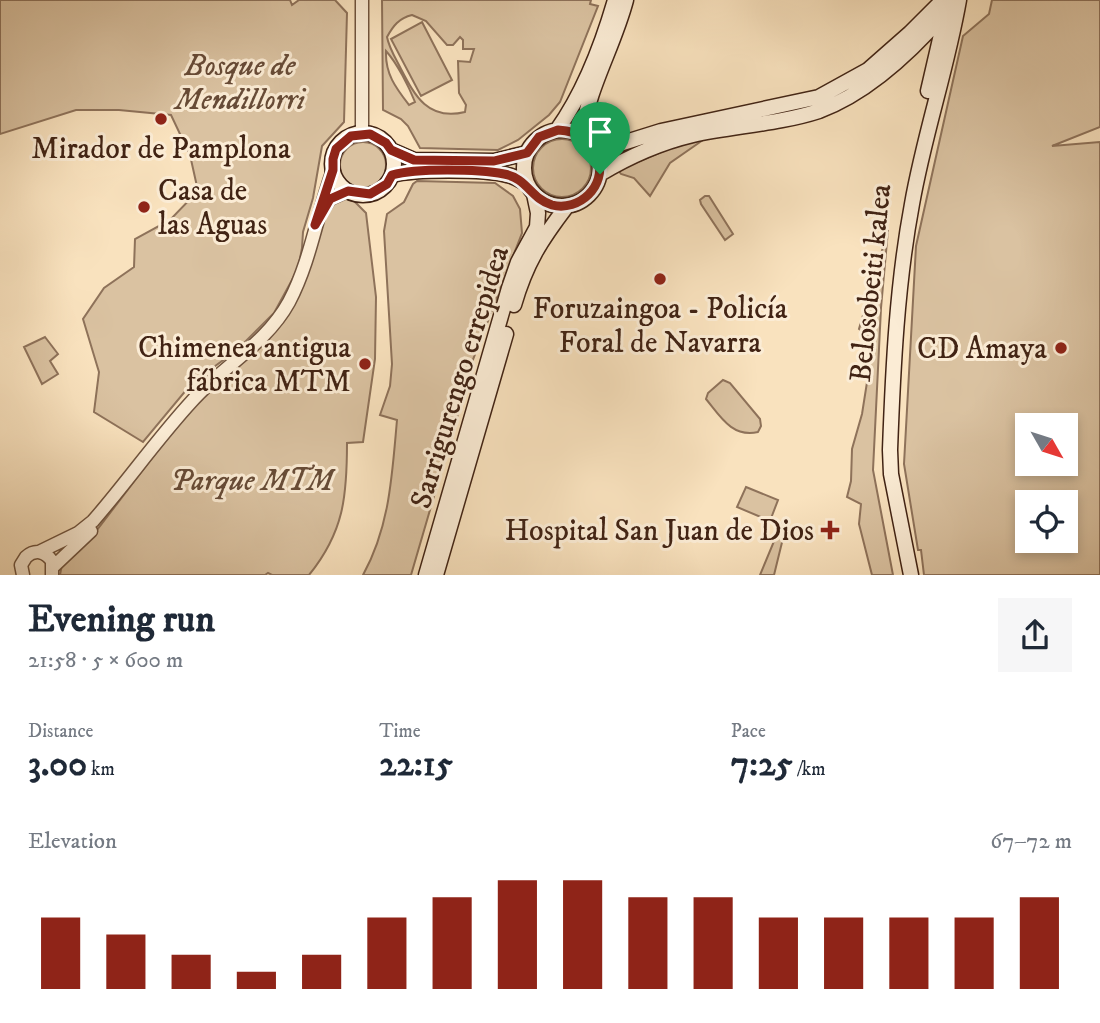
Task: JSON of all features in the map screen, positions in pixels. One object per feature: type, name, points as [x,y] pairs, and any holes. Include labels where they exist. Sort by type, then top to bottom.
[{"type":"main road","points":[[558,130],[575,104],[615,0]]},
{"type":"main road","points":[[582,135],[586,109],[621,20],[626,0]]},
{"type":"main road","name":"Belosobeiti kalea","points":[[911,575],[891,474],[891,420],[905,245],[928,124],[959,0]]},
{"type":"main road","points":[[594,148],[613,146],[661,131],[820,97],[868,70],[948,3]]},
{"type":"main road","points":[[600,174],[628,157],[657,145],[819,111],[875,79],[929,31],[948,3]]},
{"type":"main road","name":"Belosobeiti kalea","points":[[901,575],[882,472],[881,451],[890,300],[906,184],[948,3]]},
{"type":"main road","name":"Belosobeiti kalea","points":[[928,124],[929,108],[947,29]]},
{"type":"main road","points":[[392,175],[414,165],[505,167],[527,153],[539,137],[558,130],[582,135],[594,148],[600,164],[600,174],[588,196],[567,206],[555,206],[544,202],[505,167]]},
{"type":"main road","points":[[391,150],[394,167],[392,175],[387,184],[370,194],[348,191],[336,178],[333,170],[336,149],[351,136],[362,133],[379,137],[391,150],[414,165]]},
{"type":"main road","points":[[527,153],[524,174],[531,189]]},
{"type":"main road","name":"Sarrigurengo errepidea","points":[[426,575],[509,288],[518,262],[537,227],[538,213],[531,189]]},
{"type":"main road","name":"Sarrigurengo errepidea","points":[[436,575],[517,294],[540,242],[567,206]]},
{"type":"street","points":[[362,0],[362,133]]},
{"type":"street","points":[[20,573],[26,557],[78,533],[93,521],[191,402],[209,383],[255,346],[273,326],[288,304],[306,266],[315,225],[333,170]]},
{"type":"street","points":[[315,225],[330,199],[348,191]]},
{"type":"street","points":[[39,552],[49,557],[53,571],[84,540],[112,505],[123,485]]},
{"type":"green space","name":"Bosque de Mendillorri","points":[[0,0],[290,0],[292,5],[299,0],[335,0],[347,13],[344,122],[322,146],[313,198],[303,232],[298,269],[274,313],[237,350],[192,383],[143,442],[94,412],[99,372],[83,319],[104,288],[134,267],[135,239],[170,220],[198,191],[190,155],[171,115],[119,110],[76,110],[0,134]]},
{"type":"green space","points":[[382,0],[591,0],[590,4],[598,6],[560,102],[549,115],[518,140],[498,150],[420,148],[408,126],[401,119],[383,110]],"holes":[[[412,15],[426,21],[447,45],[453,45],[460,37],[463,40],[463,49],[474,49],[470,62],[458,61],[459,93],[466,105],[465,112],[452,114],[432,109],[424,104],[406,79],[387,37],[397,23]],[[386,51],[415,102],[409,105],[389,74]]]},
{"type":"green space","points":[[992,0],[1100,0],[1100,127],[1052,146],[1100,142],[1100,575],[924,575],[904,464],[916,246],[963,36],[989,14]]},
{"type":"green space","points":[[422,22],[452,80],[421,96],[391,39]]},
{"type":"green space","points":[[562,139],[573,141],[586,152],[591,168],[589,179],[578,192],[562,197],[551,195],[538,184],[533,168],[535,157],[546,144]]},
{"type":"green space","points":[[703,140],[670,163],[650,196],[634,178],[621,174],[618,170],[678,145]]},
{"type":"green space","points":[[363,142],[379,149],[386,165],[379,181],[363,188],[347,181],[340,165],[347,149]]},
{"type":"green space","points":[[417,181],[495,183],[513,196],[520,209],[522,233],[457,401],[458,414],[411,575],[363,575],[372,557],[384,519],[397,420],[380,415],[390,386],[392,364],[384,231],[387,214],[404,202]]},
{"type":"green space","points":[[709,196],[733,234],[725,240],[701,204],[700,200]]},
{"type":"green space","name":"Parque MTM","points":[[342,198],[354,201],[366,213],[376,297],[375,359],[363,442],[347,443],[346,480],[341,513],[330,544],[321,559],[309,575],[60,575],[62,564],[90,539],[192,406],[282,321],[322,217],[330,204]]},
{"type":"green space","points":[[888,230],[881,308],[873,470],[893,575],[872,575],[859,524],[861,504],[847,497],[851,481],[852,449],[862,414],[868,376],[870,338],[859,329]]},
{"type":"green space","points":[[45,337],[58,354],[50,361],[58,374],[42,384],[24,347]]},
{"type":"green space","points":[[723,380],[730,383],[760,419],[758,432],[741,432],[734,429],[706,399],[708,393]]},
{"type":"green space","points":[[746,487],[778,500],[770,521],[737,507]]},
{"type":"green space","points":[[782,522],[787,522],[774,575],[760,575]]},
{"type":"place","name":"Mirador de Pamplona","points":[[161,119]]},
{"type":"place","name":"Casa de las Aguas","points":[[144,207]]},
{"type":"place","name":"Foruzaingoa - Policía Foral de Navarra","points":[[660,279]]},
{"type":"place","name":"CD Amaya","points":[[1061,348]]},
{"type":"place","name":"Chimenea antigua fábrica MTM","points":[[365,364]]},
{"type":"place","name":"Hospital San Juan de Dios","points":[[830,530]]},
{"type":"route","points":[[570,131],[582,135],[594,148],[598,155],[600,174],[588,196],[567,206],[555,206],[544,202],[527,184],[505,174],[403,172],[392,175],[379,191],[363,195],[348,191],[330,199],[315,225],[333,170],[336,149],[351,136],[362,133],[379,137],[391,150],[414,160],[494,161],[527,153],[539,137],[548,133],[570,131]]}]
